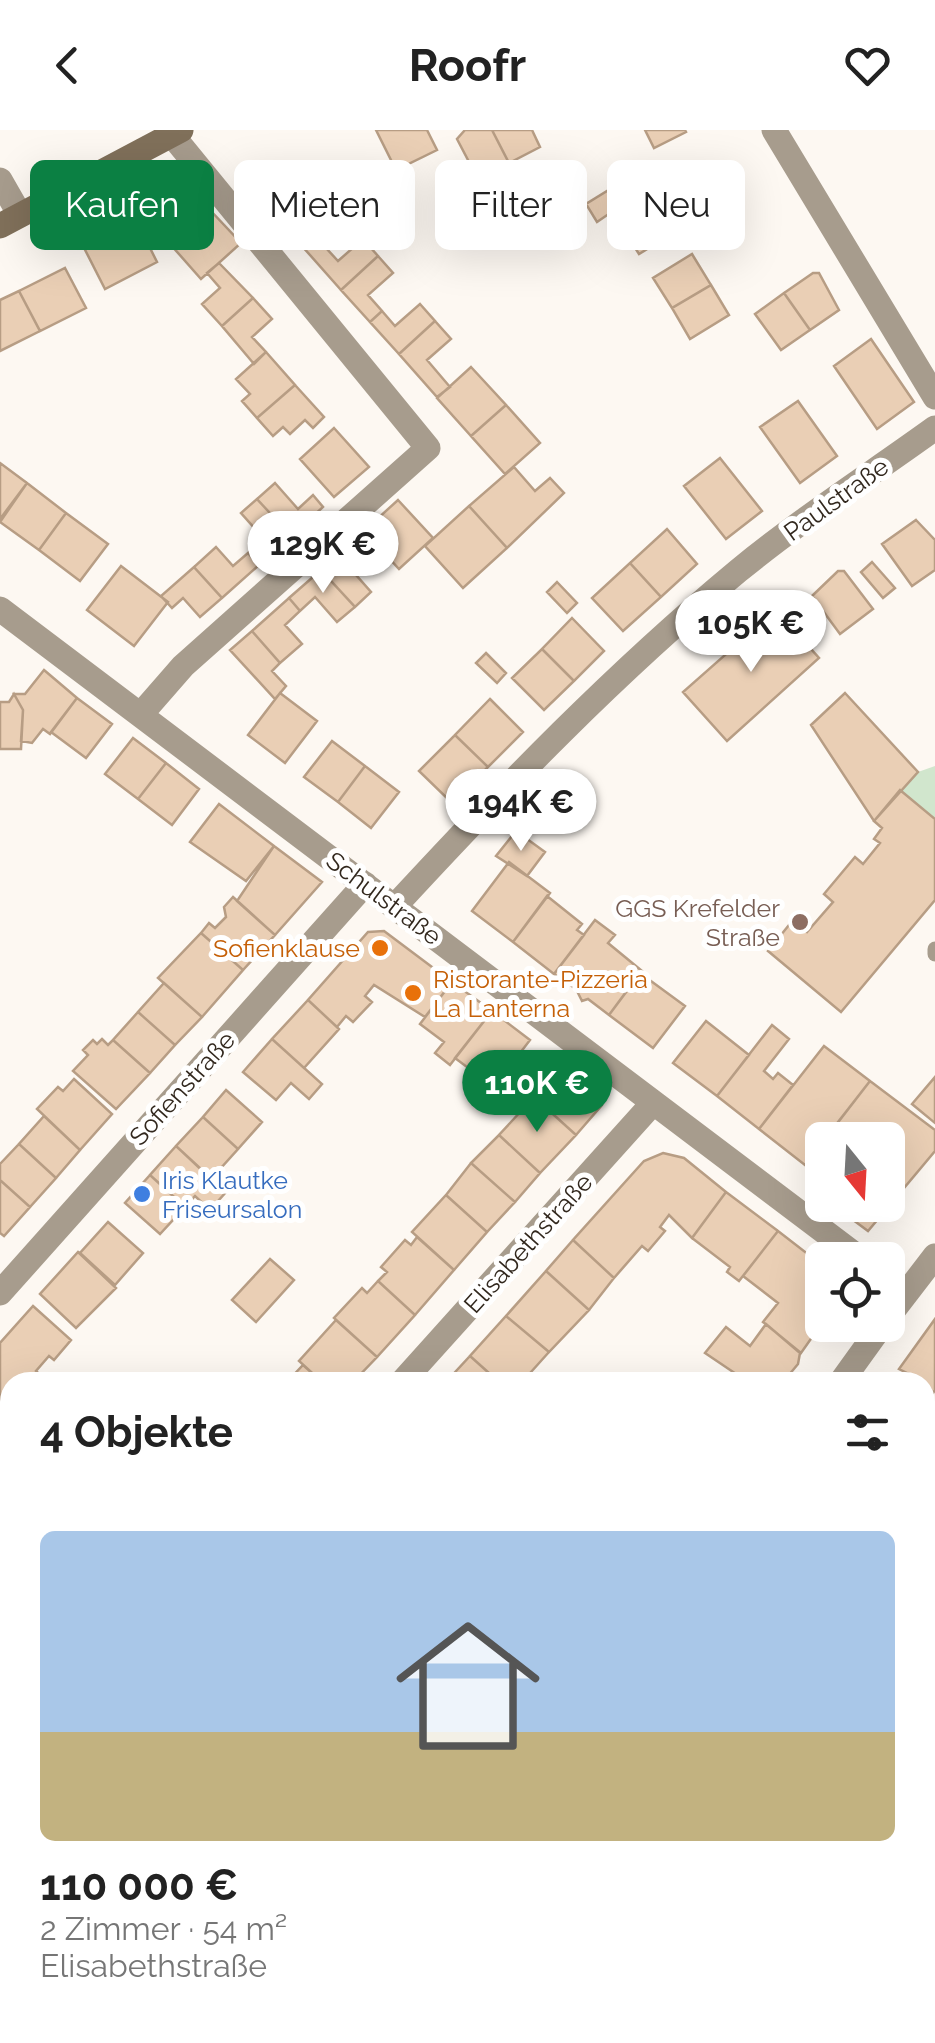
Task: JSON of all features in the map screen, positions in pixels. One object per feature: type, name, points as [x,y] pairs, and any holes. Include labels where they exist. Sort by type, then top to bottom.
[{"type":"main road","points":[[10,220],[177,132]]},
{"type":"street","points":[[774,130],[935,397]]},
{"type":"street","points":[[142,713],[183,666],[428,448],[177,132]]},
{"type":"street","points":[[0,180],[10,220]]},
{"type":"street","name":"Paulstraße","points":[[394,906],[550,739],[645,651],[741,568],[935,428]]},
{"type":"street","name":"Schulstraße","points":[[0,609],[838,1242]]},
{"type":"street","name":"Sofienstraße","points":[[0,1293],[365,884]]},
{"type":"street","name":"Elisabethstraße","points":[[411,1372],[653,1103]]},
{"type":"street","points":[[905,1279],[935,1256]]},
{"type":"street","points":[[848,1372],[870,1342]]},
{"type":"green space","points":[[935,766],[935,819],[900,790],[918,772]]},
{"type":"building","points":[[376,130],[427,130],[437,150],[415,161],[391,160]]},
{"type":"building","points":[[465,130],[492,130],[507,160],[468,160],[457,139]]},
{"type":"building","points":[[492,130],[532,130],[540,147],[507,160]]},
{"type":"building","points":[[645,130],[685,130],[686,132],[654,148]]},
{"type":"building","points":[[607,191],[607,215],[597,222],[587,203]]},
{"type":"building","points":[[214,214],[234,236],[234,249],[201,279],[175,250],[214,250]]},
{"type":"building","points":[[85,250],[151,250],[157,262],[105,289]]},
{"type":"building","points":[[306,250],[328,250],[338,261],[350,250],[373,250],[378,256],[341,290]]},
{"type":"building","points":[[692,254],[711,285],[672,308],[653,278]]},
{"type":"building","points":[[378,256],[393,273],[368,295],[382,311],[370,322],[341,290]]},
{"type":"building","points":[[219,263],[253,298],[222,326],[202,304],[220,288],[207,273]]},
{"type":"building","points":[[65,268],[86,308],[40,331],[19,291]]},
{"type":"building","points":[[819,273],[839,310],[810,330],[784,293]]},
{"type":"building","points":[[711,285],[729,315],[690,339],[672,308]]},
{"type":"building","points":[[19,291],[40,331],[0,351],[0,300]]},
{"type":"building","points":[[784,293],[810,330],[781,350],[755,314]]},
{"type":"building","points":[[253,298],[272,319],[252,337],[266,352],[254,364],[222,326]]},
{"type":"building","points":[[420,304],[435,321],[399,354],[370,322],[382,311],[395,326]]},
{"type":"building","points":[[435,321],[451,339],[427,360],[450,387],[437,397],[399,354]]},
{"type":"building","points":[[871,339],[914,402],[877,429],[834,366]]},
{"type":"building","points":[[266,352],[295,385],[257,418],[242,401],[250,394],[236,379]]},
{"type":"building","points":[[471,367],[506,405],[471,436],[437,398]]},
{"type":"building","points":[[295,385],[324,417],[313,428],[305,420],[290,434],[283,427],[273,436],[257,418]]},
{"type":"building","points":[[798,401],[837,456],[800,483],[760,427]]},
{"type":"building","points":[[506,405],[540,443],[505,474],[471,436]]},
{"type":"building","points":[[334,428],[369,467],[334,497],[300,459]]},
{"type":"building","points":[[720,458],[762,511],[726,539],[684,486]]},
{"type":"building","points":[[0,463],[27,483],[0,519]]},
{"type":"building","points":[[514,467],[535,491],[550,478],[564,493],[507,548],[469,506]]},
{"type":"building","points":[[27,483],[66,513],[39,550],[0,522]]},
{"type":"building","points":[[275,483],[298,509],[313,495],[323,507],[291,536],[257,499]]},
{"type":"building","points":[[257,499],[291,536],[259,565],[248,553],[264,539],[241,513]]},
{"type":"building","points":[[398,500],[433,538],[399,569],[364,531]]},
{"type":"building","points":[[469,506],[507,548],[463,588],[425,546]]},
{"type":"building","points":[[66,513],[108,544],[80,581],[39,550]]},
{"type":"building","points":[[916,520],[935,540],[935,570],[912,586],[882,544]]},
{"type":"building","points":[[667,529],[697,564],[661,597],[630,563]]},
{"type":"building","points":[[354,541],[365,553],[349,567],[371,592],[355,607],[321,570]]},
{"type":"building","points":[[216,547],[233,566],[248,553],[259,565],[222,598],[194,567]]},
{"type":"building","points":[[872,562],[895,588],[883,598],[861,572]]},
{"type":"building","points":[[630,563],[661,597],[623,631],[592,598]]},
{"type":"building","points":[[121,566],[168,602],[134,646],[87,610]]},
{"type":"building","points":[[194,567],[222,598],[200,617],[183,598],[172,608],[161,596]]},
{"type":"building","points":[[321,570],[355,607],[337,622],[315,597],[300,611],[289,598]]},
{"type":"building","points":[[838,571],[844,571],[873,609],[840,634],[812,596]]},
{"type":"building","points":[[557,582],[577,603],[567,613],[547,592]]},
{"type":"building","points":[[289,598],[300,611],[285,625],[302,644],[280,663],[252,631]]},
{"type":"building","points":[[776,610],[819,658],[727,741],[683,692]]},
{"type":"building","points":[[572,618],[604,651],[574,681],[542,649]]},
{"type":"building","points":[[252,631],[280,663],[272,671],[286,686],[275,699],[230,650]]},
{"type":"building","points":[[542,649],[574,681],[544,710],[512,678]]},
{"type":"building","points":[[486,653],[506,673],[497,683],[476,663]]},
{"type":"building","points":[[44,670],[77,698],[50,734],[43,729],[32,743],[21,741],[23,710],[14,694],[25,694]]},
{"type":"building","points":[[280,693],[317,721],[285,763],[248,735]]},
{"type":"building","points":[[845,693],[918,772],[874,821],[811,725]]},
{"type":"building","points":[[14,694],[23,710],[21,749],[0,749],[0,702],[9,702]]},
{"type":"building","points":[[77,698],[112,724],[86,758],[51,732]]},
{"type":"building","points":[[490,699],[523,732],[488,767],[455,735]]},
{"type":"building","points":[[455,735],[488,767],[452,803],[419,771]]},
{"type":"building","points":[[133,738],[166,763],[138,799],[105,774]]},
{"type":"building","points":[[332,741],[365,766],[338,802],[304,777]]},
{"type":"building","points":[[166,763],[199,789],[172,825],[138,799]]},
{"type":"building","points":[[365,766],[399,792],[371,828],[338,802]]},
{"type":"building","points":[[900,790],[935,819],[935,900],[841,1012],[768,951],[793,920],[807,932],[833,902],[824,894],[855,857],[863,864],[880,843],[874,839],[882,828],[874,821]]},
{"type":"building","points":[[219,804],[274,846],[246,881],[190,842]]},
{"type":"building","points":[[516,831],[545,852],[527,876],[496,856]]},
{"type":"building","points":[[274,846],[322,882],[275,935],[237,901]]},
{"type":"building","points":[[509,862],[550,893],[513,942],[472,911]]},
{"type":"building","points":[[547,896],[582,924],[577,930],[584,935],[554,974],[513,942]]},
{"type":"building","points":[[233,897],[275,935],[243,970],[201,933],[209,923],[215,928],[226,917],[224,907]]},
{"type":"building","points":[[595,920],[615,935],[608,943],[642,971],[609,1015],[588,999],[582,1001],[576,989],[554,974]]},
{"type":"building","points":[[384,931],[452,982],[425,1017],[374,985],[365,996],[372,1002],[353,1022],[346,1016],[337,1027],[308,1000],[368,932]]},
{"type":"building","points":[[201,933],[243,970],[202,1017],[158,978]]},
{"type":"building","points":[[640,973],[685,1006],[653,1048],[609,1015]]},
{"type":"building","points":[[452,982],[492,1011],[450,1065],[435,1053],[444,1042],[420,1024]]},
{"type":"building","points":[[164,983],[202,1017],[175,1045],[138,1012]]},
{"type":"building","points":[[308,1000],[339,1029],[304,1068],[272,1039]]},
{"type":"building","points":[[492,1011],[530,1040],[494,1087],[488,1082],[484,1088],[472,1079],[475,1073],[455,1058]]},
{"type":"building","points":[[138,1012],[175,1045],[150,1073],[113,1040]]},
{"type":"building","points":[[706,1021],[749,1055],[717,1096],[673,1063]]},
{"type":"building","points":[[772,1025],[789,1039],[764,1071],[773,1079],[778,1073],[793,1085],[759,1129],[717,1096]]},
{"type":"building","points":[[102,1039],[108,1045],[113,1040],[150,1073],[116,1109],[73,1071],[88,1055],[83,1050],[93,1040],[97,1044]]},
{"type":"building","points":[[272,1039],[322,1084],[309,1099],[291,1083],[276,1100],[243,1072]]},
{"type":"building","points":[[824,1046],[870,1081],[838,1122],[805,1122],[805,1165],[759,1129]]},
{"type":"building","points":[[553,1058],[602,1096],[602,1105],[576,1135],[534,1097],[542,1089],[533,1082]]},
{"type":"building","points":[[935,1077],[935,1123],[912,1104]]},
{"type":"building","points":[[74,1079],[112,1114],[80,1150],[37,1109],[58,1087],[63,1091]]},
{"type":"building","points":[[870,1081],[935,1130],[935,1151],[905,1187],[905,1122],[838,1122]]},
{"type":"building","points":[[226,1090],[262,1122],[238,1149],[203,1117]]},
{"type":"building","points":[[534,1097],[576,1135],[540,1173],[499,1135]]},
{"type":"building","points":[[44,1116],[80,1150],[56,1178],[19,1144]]},
{"type":"building","points":[[203,1117],[238,1149],[211,1179],[176,1146]]},
{"type":"building","points":[[499,1135],[540,1173],[515,1202],[471,1163]]},
{"type":"building","points":[[19,1144],[56,1178],[30,1207],[0,1180],[0,1164]]},
{"type":"building","points":[[176,1146],[226,1192],[210,1210],[195,1196],[185,1207],[150,1175]]},
{"type":"building","points":[[663,1153],[684,1158],[726,1192],[692,1238],[669,1215],[660,1227],[665,1231],[648,1251],[642,1246],[614,1278],[573,1240],[644,1161]]},
{"type":"building","points":[[471,1163],[515,1202],[487,1232],[446,1195]]},
{"type":"building","points":[[150,1175],[185,1207],[160,1234],[125,1203]]},
{"type":"building","points":[[0,1180],[30,1207],[4,1236],[0,1233]]},
{"type":"building","points":[[726,1192],[778,1231],[739,1281],[727,1272],[730,1267],[692,1238]]},
{"type":"building","points":[[446,1195],[487,1232],[454,1270],[412,1232]]},
{"type":"building","points":[[108,1222],[143,1253],[115,1285],[80,1253]]},
{"type":"building","points":[[856,1222],[876,1222],[868,1231]]},
{"type":"building","points":[[778,1231],[805,1252],[805,1342],[809,1342],[801,1353],[763,1322],[778,1303],[743,1276]]},
{"type":"building","points":[[417,1237],[454,1270],[415,1315],[378,1281],[387,1272],[381,1267],[405,1240],[411,1245]]},
{"type":"building","points":[[573,1240],[614,1278],[589,1310],[546,1271]]},
{"type":"building","points":[[78,1252],[116,1288],[76,1328],[40,1294]]},
{"type":"building","points":[[270,1259],[294,1280],[256,1322],[232,1300]]},
{"type":"building","points":[[546,1271],[589,1310],[549,1352],[506,1316]]},
{"type":"building","points":[[378,1281],[415,1315],[377,1357],[334,1318],[362,1288],[367,1293]]},
{"type":"building","points":[[33,1306],[71,1340],[54,1360],[49,1356],[37,1372],[0,1372],[0,1343]]},
{"type":"building","points":[[506,1316],[549,1352],[531,1372],[488,1372],[470,1356]]},
{"type":"building","points":[[935,1319],[935,1372],[899,1369]]},
{"type":"building","points":[[336,1320],[377,1357],[363,1372],[311,1372],[299,1361]]},
{"type":"building","points":[[766,1324],[800,1353],[798,1364],[791,1372],[733,1372],[705,1353],[726,1327],[750,1346]]},
{"type":"building","points":[[470,1356],[488,1372],[455,1372]]},
{"type":"place","name":"GGS Krefelder Straße","points":[[800,922]]},
{"type":"place","name":"Sofienklause","points":[[380,948]]},
{"type":"place","name":"Ristorante-Pizzeria La Lanterna","points":[[413,993]]},
{"type":"place","name":"Iris Klautke Friseursalon","points":[[142,1194]]}]
